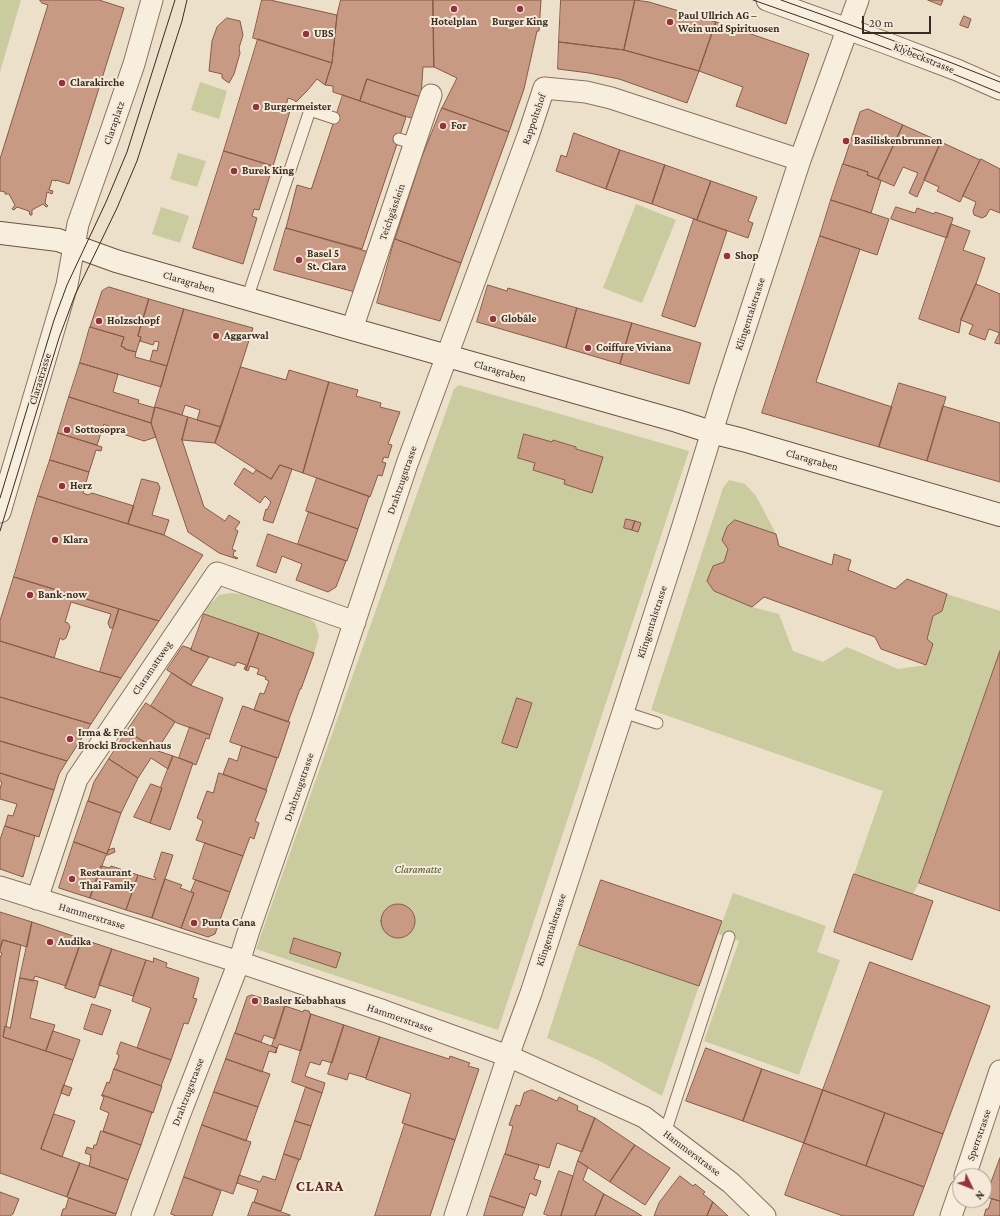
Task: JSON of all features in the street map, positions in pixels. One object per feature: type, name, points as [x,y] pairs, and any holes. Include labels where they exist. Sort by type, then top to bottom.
[{"type":"street","name":"Claraplatz","points":[[74,245],[78,224],[129,78],[152,0]]},
{"type":"street","name":"Klybeckstrasse","points":[[767,0],[848,28],[950,67],[1000,89]]},
{"type":"street","name":"Klingentalstrasse","points":[[455,1216],[508,1056],[531,993],[623,712],[694,492],[711,432],[800,160],[858,0]]},
{"type":"street","name":"Rappoltshof","points":[[447,356],[528,136],[544,88],[586,92],[610,98],[800,160]]},
{"type":"street","name":"Teichgässlein","points":[[352,330],[407,141],[431,95]]},
{"type":"street","name":"Claragraben","points":[[0,233],[58,240],[116,261],[352,330],[677,421],[1000,514]]},
{"type":"street","name":"Clarastrasse","points":[[0,512],[67,285],[74,245]]},
{"type":"street","name":"Drahtzugstrasse","points":[[142,1216],[239,962],[355,622],[407,464],[447,356]]},
{"type":"street","name":"Claramattweg","points":[[37,899],[77,779],[217,573],[355,622]]},
{"type":"street","name":"Hammerstrasse","points":[[0,887],[239,962],[384,1011],[508,1056],[644,1117],[731,1183],[765,1216]]},
{"type":"street","name":"Sperrstrasse","points":[[968,1168],[1000,1071]]},
{"type":"lane","points":[[247,299],[310,110],[334,118]]},
{"type":"lane","points":[[623,712],[657,723]]},
{"type":"lane","points":[[665,1133],[729,937]]},
{"type":"green space","points":[[0,0],[21,0],[0,72]]},
{"type":"green space","points":[[200,82],[227,91],[219,119],[191,110]]},
{"type":"green space","points":[[178,153],[206,161],[197,187],[170,179]]},
{"type":"green space","points":[[636,204],[676,220],[642,303],[603,288]]},
{"type":"green space","points":[[161,207],[189,216],[180,243],[152,234]]},
{"type":"green space","name":"Claramatte","points":[[459,385],[689,451],[498,1030],[256,949],[454,389]]},
{"type":"green space","points":[[729,480],[745,484],[756,496],[776,534],[728,549],[724,562],[713,566],[707,581],[714,591],[752,607],[779,614],[793,651],[823,662],[847,647],[898,669],[926,665],[933,644],[927,639],[933,616],[942,611],[947,594],[1000,611],[1000,651],[919,883],[913,894],[854,874],[883,791],[651,710],[723,488]]},
{"type":"green space","points":[[230,593],[242,594],[306,615],[315,623],[319,636],[314,653],[204,614],[208,606],[219,595]]},
{"type":"green space","points":[[733,893],[826,926],[817,952],[840,960],[799,1075],[704,1041],[739,941],[718,934]]},
{"type":"green space","points":[[577,945],[699,986],[662,1096],[598,1060],[547,1038]]},
{"type":"building","name":"Clarakirche","points":[[40,0],[99,0],[124,8],[69,184],[52,180],[49,190],[53,191],[52,194],[47,192],[45,203],[48,206],[46,207],[43,204],[32,210],[32,215],[30,215],[29,211],[17,207],[14,210],[12,209],[15,205],[9,194],[5,194],[5,192],[0,191],[0,159],[48,5],[42,3]]},
{"type":"building","points":[[262,0],[270,0],[337,15],[332,63],[253,38]]},
{"type":"building","points":[[341,0],[433,0],[434,67],[423,67],[421,97],[367,79],[360,101],[333,92],[333,86],[325,85],[332,63],[337,15]]},
{"type":"building","points":[[433,0],[541,0],[539,31],[537,31],[524,89],[509,132],[442,108],[457,78],[434,67]]},
{"type":"building","points":[[561,0],[635,0],[624,50],[559,42]]},
{"type":"building","points":[[635,0],[649,2],[716,22],[699,71],[624,50]]},
{"type":"building","points":[[928,0],[943,0],[941,5]]},
{"type":"building","points":[[964,16],[971,19],[968,28],[960,25]]},
{"type":"building","points":[[227,18],[240,21],[243,35],[234,74],[229,83],[222,78],[222,74],[209,71],[212,41],[217,27]]},
{"type":"building","points":[[716,22],[809,54],[786,124],[736,106],[743,87],[699,71]]},
{"type":"building","points":[[258,39],[332,63],[325,85],[317,79],[296,102],[288,98],[286,106],[291,108],[273,166],[224,151]]},
{"type":"building","points":[[559,42],[624,50],[699,71],[687,103],[619,79],[558,69]]},
{"type":"building","points":[[367,79],[421,97],[414,119],[360,101]]},
{"type":"building","points":[[343,95],[406,117],[362,249],[286,228],[297,185],[311,189]]},
{"type":"building","points":[[442,108],[509,132],[461,263],[395,239],[421,159]]},
{"type":"building","points":[[868,109],[903,125],[878,179],[867,175],[868,172],[843,164],[860,112]]},
{"type":"building","points":[[903,125],[941,142],[917,197],[909,193],[918,173],[903,167],[894,186],[878,179]]},
{"type":"building","points":[[574,133],[620,150],[606,189],[556,171],[561,155],[566,157]]},
{"type":"building","points":[[941,142],[980,160],[960,202],[937,191],[939,187],[924,180]]},
{"type":"building","points":[[620,150],[665,165],[652,204],[606,189]]},
{"type":"building","points":[[224,151],[273,166],[259,210],[254,209],[252,216],[257,218],[243,264],[193,248]]},
{"type":"building","points":[[981,159],[1000,169],[1000,213],[990,209],[986,216],[982,218],[974,215],[973,211],[976,202],[963,196]]},
{"type":"building","points":[[843,164],[868,172],[867,175],[881,181],[871,213],[831,200]]},
{"type":"building","points":[[665,165],[711,181],[697,220],[652,204]]},
{"type":"building","points":[[711,181],[757,197],[748,221],[753,223],[748,238],[697,220]]},
{"type":"building","points":[[831,200],[889,219],[877,255],[820,236]]},
{"type":"building","points":[[896,207],[915,213],[917,208],[934,214],[935,212],[953,218],[947,238],[891,219]]},
{"type":"building","points":[[694,219],[727,231],[695,327],[662,316]]},
{"type":"building","points":[[951,224],[970,231],[963,250],[985,258],[961,320],[959,333],[919,319]]},
{"type":"building","points":[[286,228],[369,252],[355,292],[274,270]]},
{"type":"building","points":[[820,236],[860,249],[816,382],[892,407],[879,447],[762,413]]},
{"type":"building","points":[[395,239],[461,263],[440,321],[377,303]]},
{"type":"building","points":[[976,284],[1000,294],[1000,333],[989,329],[985,340],[969,334],[973,325],[961,320]]},
{"type":"building","points":[[488,285],[507,291],[508,288],[577,308],[566,348],[477,322]]},
{"type":"building","points":[[109,287],[149,299],[138,336],[141,337],[136,352],[125,349],[121,346],[124,337],[90,327],[102,291]]},
{"type":"building","points":[[149,299],[184,309],[167,366],[150,361],[153,350],[157,351],[159,342],[155,341],[153,345],[140,341],[141,337],[138,336]]},
{"type":"building","points":[[577,308],[632,323],[620,364],[566,348]]},
{"type":"building","points":[[184,309],[253,328],[221,427],[197,420],[200,410],[185,405],[182,415],[155,407]]},
{"type":"building","points":[[632,323],[701,343],[689,384],[620,364]]},
{"type":"building","points":[[90,327],[124,337],[121,346],[125,349],[136,352],[135,357],[167,366],[161,387],[80,363]]},
{"type":"building","points":[[1000,332],[1000,344],[995,343]]},
{"type":"building","points":[[80,363],[118,374],[113,392],[139,400],[138,403],[155,408],[151,423],[69,397]]},
{"type":"building","points":[[241,367],[286,380],[289,370],[329,382],[303,473],[280,465],[271,479],[215,443]]},
{"type":"building","points":[[329,382],[358,390],[356,396],[381,403],[380,407],[400,412],[388,444],[392,445],[388,458],[384,457],[382,462],[386,463],[382,476],[378,475],[370,497],[303,473]]},
{"type":"building","points":[[899,383],[946,397],[927,461],[879,447]]},
{"type":"building","points":[[69,397],[151,423],[156,437],[144,441],[111,430],[110,427],[104,424],[97,445],[58,433]]},
{"type":"building","points":[[943,406],[1000,423],[1000,482],[927,461]]},
{"type":"building","points":[[155,407],[188,417],[182,440],[204,507],[225,521],[229,515],[240,522],[235,529],[238,531],[232,549],[236,551],[234,551],[233,556],[238,558],[237,559],[219,553],[188,532],[151,423]]},
{"type":"building","points":[[188,417],[221,427],[215,443],[182,440]]},
{"type":"building","points":[[58,433],[102,447],[101,451],[96,450],[89,472],[50,460]]},
{"type":"building","points":[[524,434],[552,442],[553,440],[603,457],[592,493],[564,484],[565,480],[533,470],[535,463],[518,458]]},
{"type":"building","points":[[50,460],[89,472],[83,493],[88,495],[92,493],[134,506],[128,524],[38,496]]},
{"type":"building","points":[[280,465],[292,469],[273,523],[263,520],[266,509],[267,510],[271,502],[265,496],[260,503],[234,484],[244,468],[253,474],[256,470],[271,479]]},
{"type":"building","points":[[317,478],[369,496],[358,529],[306,511]]},
{"type":"building","points":[[142,479],[158,483],[160,488],[152,515],[169,520],[164,535],[128,524]]},
{"type":"building","points":[[38,496],[164,535],[203,555],[159,621],[14,577]]},
{"type":"building","points":[[309,512],[358,529],[347,561],[298,544]]},
{"type":"building","points":[[626,519],[635,521],[632,530],[624,528]]},
{"type":"building","points":[[735,520],[776,534],[779,546],[832,565],[834,554],[851,560],[848,570],[895,589],[907,579],[947,594],[942,611],[933,616],[927,639],[933,644],[926,665],[881,649],[875,637],[764,597],[752,607],[714,591],[707,581],[713,566],[724,562],[728,549],[722,540],[727,527]]},
{"type":"building","points":[[635,521],[641,523],[638,532],[632,530]]},
{"type":"building","points":[[268,534],[346,561],[336,587],[328,592],[296,580],[302,564],[282,556],[276,573],[257,566]]},
{"type":"building","points":[[14,577],[119,609],[113,628],[110,628],[108,623],[111,614],[71,602],[65,622],[68,623],[70,627],[66,638],[63,640],[60,638],[54,658],[0,641],[0,621]]},
{"type":"building","points":[[119,609],[159,621],[121,678],[100,672]]},
{"type":"building","points":[[204,614],[259,633],[246,670],[244,669],[246,665],[237,662],[235,666],[191,650]]},
{"type":"building","points":[[259,633],[314,653],[288,722],[254,710],[260,693],[264,694],[269,681],[265,679],[266,677],[257,674],[259,669],[250,666],[248,671],[246,670]]},
{"type":"building","points":[[0,641],[121,678],[91,724],[0,697]]},
{"type":"building","points":[[183,646],[209,657],[191,685],[167,670]]},
{"type":"building","points":[[1000,651],[1000,911],[919,883]]},
{"type":"building","points":[[172,673],[190,685],[223,698],[210,735],[177,723],[151,706]]},
{"type":"building","points":[[0,697],[91,724],[67,761],[0,741]]},
{"type":"building","points":[[517,698],[532,703],[517,748],[502,743]]},
{"type":"building","points":[[146,703],[175,722],[157,750],[127,731]]},
{"type":"building","points":[[243,706],[290,722],[278,758],[230,742]]},
{"type":"building","points":[[190,727],[210,735],[209,739],[206,738],[196,765],[179,758]]},
{"type":"building","points":[[127,731],[158,751],[173,756],[168,769],[151,758],[138,778],[109,759]]},
{"type":"building","points":[[0,741],[67,761],[59,774],[54,790],[0,773]]},
{"type":"building","points":[[242,746],[277,758],[266,790],[223,774],[229,758],[237,761]]},
{"type":"building","points":[[173,756],[193,763],[170,830],[150,823],[162,788],[161,787]]},
{"type":"building","points":[[109,759],[138,778],[121,813],[88,801],[94,782]]},
{"type":"building","points":[[0,773],[54,790],[39,837],[5,826],[8,815],[13,816],[17,804],[0,799],[2,782],[0,781]]},
{"type":"building","points":[[219,773],[267,790],[255,821],[259,823],[254,839],[250,837],[243,856],[196,840],[203,821],[197,818],[207,791],[213,793]]},
{"type":"building","points":[[151,784],[162,788],[150,823],[134,817]]},
{"type":"building","points":[[88,801],[121,813],[107,854],[74,842]]},
{"type":"building","points":[[5,826],[35,836],[23,877],[0,869],[0,840]]},
{"type":"building","points":[[74,842],[107,854],[108,850],[114,848],[115,852],[106,855],[90,898],[59,888]]},
{"type":"building","points":[[205,843],[243,856],[230,892],[193,879]]},
{"type":"building","points":[[162,852],[173,855],[152,918],[126,910],[138,875],[155,880],[156,878],[154,877]]},
{"type":"building","points":[[101,866],[110,868],[111,866],[138,875],[126,910],[90,898]]},
{"type":"building","points":[[854,874],[933,901],[912,960],[834,932]]},
{"type":"building","points":[[165,879],[182,885],[180,888],[194,893],[181,928],[152,918]]},
{"type":"building","points":[[196,880],[230,892],[215,934],[208,937],[181,928],[194,893],[191,892]]},
{"type":"building","points":[[601,880],[722,921],[699,986],[579,945]]},
{"type":"building","points":[[398,904],[410,909],[415,921],[410,933],[398,938],[386,933],[381,921],[386,909]]},
{"type":"building","points":[[0,912],[32,922],[27,947],[3,940],[0,949]]},
{"type":"building","points":[[32,922],[82,939],[66,986],[35,976],[33,981],[20,978]]},
{"type":"building","points":[[294,938],[341,953],[336,968],[290,953]]},
{"type":"building","points":[[82,939],[112,949],[95,998],[65,988]]},
{"type":"building","points":[[3,940],[21,945],[3,1037],[73,1060],[41,1149],[80,1163],[67,1197],[0,1173],[0,958],[2,953],[0,952],[0,949]]},
{"type":"building","points":[[112,949],[146,960],[133,996],[99,985]]},
{"type":"building","points":[[154,958],[167,963],[166,967],[199,978],[193,998],[197,999],[188,1024],[184,1023],[171,1060],[137,1048],[151,1008],[132,1001],[146,960],[153,962]]},
{"type":"building","points":[[870,962],[990,1006],[943,1134],[823,1090]]},
{"type":"building","points":[[20,978],[38,981],[30,1018],[55,1025],[46,1051],[3,1037],[5,1026],[10,1028]]},
{"type":"building","points":[[252,995],[265,999],[267,997],[275,1000],[276,1003],[285,1006],[275,1039],[264,1035],[261,1042],[235,1033],[247,997]]},
{"type":"building","points":[[92,1004],[111,1010],[102,1035],[84,1029]]},
{"type":"building","points":[[285,1006],[303,1012],[304,1010],[309,1011],[311,1014],[301,1051],[279,1044],[275,1053],[277,1048],[272,1046]]},
{"type":"building","points":[[311,1014],[344,1025],[332,1063],[322,1060],[320,1065],[310,1062],[305,1076],[325,1083],[322,1093],[292,1082]]},
{"type":"building","points":[[344,1025],[380,1037],[366,1078],[349,1073],[347,1080],[328,1074]]},
{"type":"building","points":[[53,1031],[80,1040],[73,1060],[46,1051]]},
{"type":"building","points":[[235,1033],[277,1048],[276,1053],[269,1051],[262,1072],[226,1059]]},
{"type":"building","points":[[380,1037],[449,1059],[450,1056],[470,1063],[468,1066],[479,1069],[455,1140],[402,1123],[411,1094],[366,1079]]},
{"type":"building","points":[[121,1042],[171,1060],[161,1086],[114,1069],[118,1059],[119,1055],[117,1054]]},
{"type":"building","points":[[706,1048],[762,1069],[743,1121],[686,1101]]},
{"type":"building","points":[[226,1059],[270,1074],[258,1107],[214,1092]]},
{"type":"building","points":[[114,1069],[162,1086],[153,1113],[102,1095],[107,1082],[109,1083]]},
{"type":"building","points":[[762,1069],[823,1090],[804,1143],[743,1121]]},
{"type":"building","points":[[64,1085],[72,1088],[69,1096],[61,1093]]},
{"type":"building","points":[[306,1087],[322,1093],[311,1126],[295,1121]]},
{"type":"building","points":[[532,1090],[557,1101],[559,1097],[578,1106],[577,1110],[595,1118],[582,1152],[557,1143],[549,1168],[505,1154],[513,1126],[509,1125],[516,1105],[520,1106],[524,1093]]},
{"type":"building","points":[[823,1090],[885,1113],[866,1166],[804,1143]]},
{"type":"building","points":[[214,1092],[258,1107],[246,1141],[202,1125]]},
{"type":"building","points":[[102,1095],[152,1112],[141,1145],[103,1131],[109,1113],[100,1109],[104,1097]]},
{"type":"building","points":[[885,1113],[943,1134],[924,1187],[866,1166]]},
{"type":"building","points":[[54,1114],[75,1121],[62,1157],[41,1149]]},
{"type":"building","points":[[595,1118],[635,1145],[610,1182],[578,1161]]},
{"type":"building","points":[[295,1121],[311,1126],[300,1160],[284,1154]]},
{"type":"building","points":[[405,1124],[455,1140],[430,1216],[375,1216]]},
{"type":"building","points":[[202,1125],[251,1142],[233,1194],[184,1177]]},
{"type":"building","points":[[101,1131],[141,1145],[128,1180],[89,1166],[91,1155],[85,1153],[87,1147],[93,1149]]},
{"type":"building","points":[[804,1143],[924,1187],[913,1216],[843,1216],[785,1195]]},
{"type":"building","points":[[635,1145],[670,1168],[645,1205],[610,1182]]},
{"type":"building","points":[[284,1154],[299,1159],[281,1211],[254,1202],[258,1190],[237,1183],[239,1175],[260,1182],[263,1176],[275,1180]]},
{"type":"building","points":[[505,1154],[539,1165],[534,1179],[541,1181],[536,1196],[530,1193],[525,1208],[490,1196]]},
{"type":"building","points":[[1000,1158],[1000,1201],[992,1199],[992,1180]]},
{"type":"building","points":[[578,1161],[588,1167],[583,1180],[604,1194],[595,1216],[561,1216]]},
{"type":"building","points":[[80,1163],[128,1180],[116,1214],[67,1197]]},
{"type":"building","points":[[559,1171],[573,1176],[561,1216],[549,1216],[544,1214]]},
{"type":"building","points":[[680,1176],[693,1186],[695,1184],[705,1192],[703,1194],[713,1202],[707,1216],[654,1216],[659,1203]]},
{"type":"building","points":[[184,1177],[221,1191],[212,1216],[176,1216],[171,1214]]},
{"type":"building","points":[[0,1192],[19,1199],[13,1214],[10,1216],[0,1216]]},
{"type":"building","points":[[604,1194],[634,1211],[642,1216],[595,1216]]},
{"type":"building","points":[[490,1196],[525,1208],[522,1216],[484,1216]]},
{"type":"building","points":[[69,1198],[116,1214],[115,1216],[61,1216]]},
{"type":"building","points":[[992,1199],[1000,1201],[1000,1216],[984,1216],[986,1209],[992,1208]]},
{"type":"building","points":[[253,1202],[290,1215],[290,1216],[248,1216]]},
{"type":"building","points":[[713,1202],[728,1216],[707,1216]]},
{"type":"tram line","points":[[0,498],[54,320],[67,285],[106,202],[127,152],[175,0]]},
{"type":"tram line","points":[[0,531],[59,338],[75,295],[117,208],[137,161],[182,21],[187,0]]},
{"type":"tram line","points":[[753,0],[939,68],[1000,93]]},
{"type":"tram line","points":[[781,0],[1000,82]]},
{"type":"place","name":"Hotelplan","points":[[454,9]]},
{"type":"place","name":"Burger King","points":[[520,9]]},
{"type":"place","name":"Paul Ullrich AG – Wein und Spirituosen","points":[[670,22]]},
{"type":"place","name":"UBS","points":[[306,34]]},
{"type":"place","name":"Clarakirche","points":[[62,83]]},
{"type":"place","name":"Burgermeister","points":[[256,107]]},
{"type":"place","name":"For","points":[[443,126]]},
{"type":"place","name":"Basiliskenbrunnen","points":[[846,141]]},
{"type":"place","name":"Burek King","points":[[234,171]]},
{"type":"place","name":"Shop","points":[[727,256]]},
{"type":"place","name":"Basel 5 St. Clara","points":[[299,260]]},
{"type":"place","name":"Globâle","points":[[493,319]]},
{"type":"place","name":"Holzschopf","points":[[99,321]]},
{"type":"place","name":"Aggarwal","points":[[216,336]]},
{"type":"place","name":"Coiffure Viviana","points":[[588,348]]},
{"type":"place","name":"Sottosopra","points":[[67,430]]},
{"type":"place","name":"Herz","points":[[62,486]]},
{"type":"place","name":"Klara","points":[[55,540]]},
{"type":"place","name":"Bank-now","points":[[30,595]]},
{"type":"place","name":"Irma & Fred Brocki Brockenhaus","points":[[70,739]]},
{"type":"place","name":"Restaurant Thai Family","points":[[72,879]]},
{"type":"place","name":"Punta Cana","points":[[194,923]]},
{"type":"place","name":"Audika","points":[[50,942]]},
{"type":"place","name":"Basler Kebabhaus","points":[[255,1001]]},
{"type":"district","name":"CLARA","points":[[320,1186]]}]
